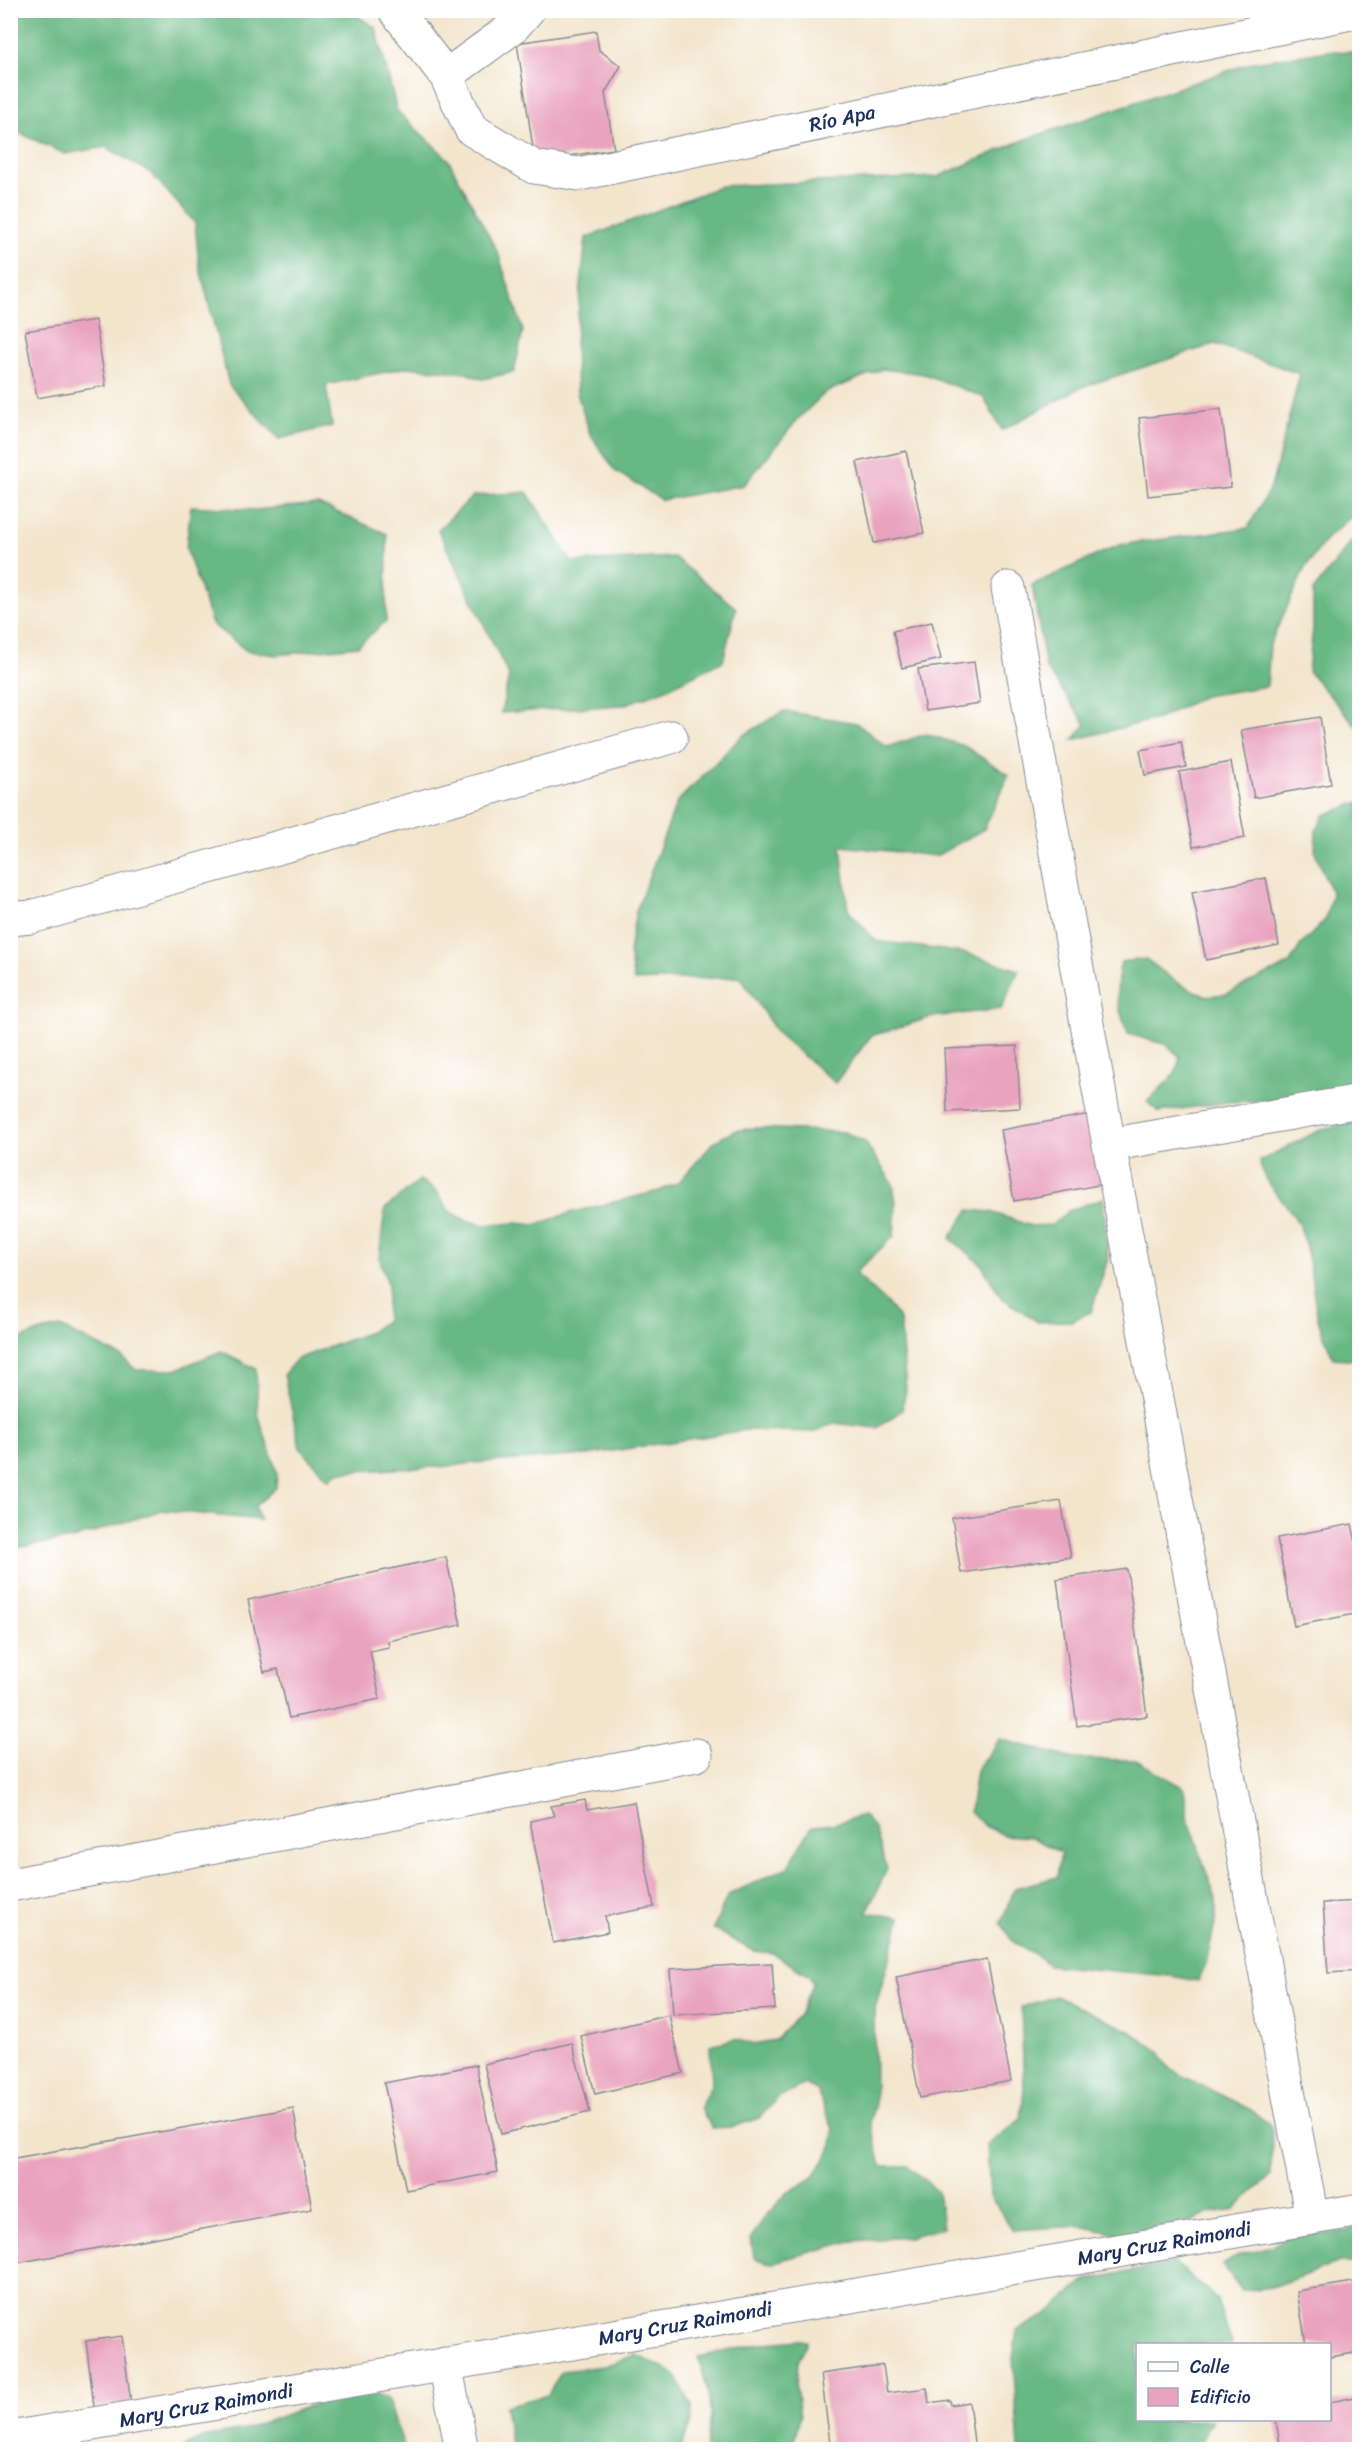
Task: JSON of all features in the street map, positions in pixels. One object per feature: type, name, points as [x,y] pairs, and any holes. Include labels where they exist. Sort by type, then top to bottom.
[{"type":"street","name":"Río Apa","points":[[395,10],[446,76],[471,129],[534,167],[579,174],[1359,11]]},
{"type":"street","points":[[446,76],[512,28],[528,10]]},
{"type":"street","points":[[1008,588],[1109,1145],[1312,2218]]},
{"type":"street","points":[[10,919],[32,917],[671,737]]},
{"type":"street","points":[[1109,1145],[1359,1101]]},
{"type":"street","points":[[10,1885],[696,1755]]},
{"type":"street","name":"Mary Cruz Raimondi","points":[[10,2438],[1359,2210]]},
{"type":"street","points":[[445,2364],[462,2450]]},
{"type":"green space","points":[[11,10],[349,11],[376,28],[397,111],[448,159],[498,253],[523,331],[514,372],[482,379],[466,373],[407,367],[326,385],[332,426],[279,439],[229,385],[199,264],[195,223],[151,173],[106,147],[65,154],[11,129]]},
{"type":"green space","points":[[1329,51],[1359,52],[1359,510],[1327,538],[1305,568],[1270,644],[1267,686],[1204,696],[1160,718],[1073,740],[1086,724],[1046,668],[1032,585],[1119,545],[1248,528],[1272,484],[1300,374],[1215,344],[1082,387],[1002,430],[983,397],[924,374],[882,369],[826,392],[798,419],[744,485],[662,500],[615,471],[590,434],[577,393],[575,342],[586,238],[721,186],[937,177],[1021,141],[1254,62]]},
{"type":"green space","points":[[527,492],[572,562],[674,557],[736,608],[723,661],[664,690],[623,705],[501,713],[509,676],[438,530],[473,496]]},
{"type":"green space","points":[[318,504],[387,534],[386,621],[358,646],[276,655],[247,651],[212,624],[186,548],[191,506],[255,510]]},
{"type":"green space","points":[[1359,532],[1359,729],[1308,671],[1313,629],[1313,591]]},
{"type":"green space","points":[[784,711],[856,723],[887,747],[926,734],[964,746],[1009,775],[984,829],[936,856],[841,846],[848,910],[876,941],[965,953],[1019,970],[1001,1009],[932,1017],[871,1036],[835,1083],[778,1034],[740,977],[634,981],[629,952],[636,911],[677,802],[742,736]]},
{"type":"green space","points":[[1359,802],[1359,1084],[1274,1100],[1230,1102],[1159,1112],[1147,1102],[1175,1074],[1180,1057],[1167,1045],[1128,1034],[1118,998],[1121,962],[1146,959],[1178,983],[1205,996],[1226,994],[1289,964],[1300,946],[1325,920],[1332,894],[1315,852],[1316,831],[1324,815]]},
{"type":"green space","points":[[1360,1121],[1359,1360],[1333,1358],[1318,1320],[1308,1257],[1298,1223],[1265,1178],[1260,1161],[1320,1130]]},
{"type":"green space","points":[[755,1128],[844,1132],[865,1142],[893,1184],[896,1203],[894,1236],[855,1273],[887,1303],[900,1320],[906,1390],[902,1410],[877,1428],[833,1423],[815,1432],[746,1430],[587,1455],[453,1466],[337,1472],[329,1480],[300,1448],[284,1374],[297,1359],[370,1332],[386,1320],[388,1284],[379,1258],[385,1209],[420,1180],[437,1192],[448,1210],[465,1220],[485,1225],[516,1223],[535,1225],[570,1213],[659,1191],[678,1183],[715,1141],[734,1131]]},
{"type":"green space","points":[[1103,1198],[1108,1259],[1091,1312],[1071,1321],[1038,1322],[1001,1297],[981,1264],[950,1238],[969,1210],[991,1212],[1031,1226],[1052,1225],[1068,1211]]},
{"type":"green space","points":[[60,1327],[122,1357],[136,1370],[175,1370],[221,1351],[256,1369],[258,1414],[277,1473],[276,1488],[255,1506],[260,1520],[162,1510],[72,1539],[15,1548],[11,1545],[11,1343],[41,1331]]},
{"type":"green space","points":[[1000,1739],[1074,1759],[1136,1760],[1184,1788],[1188,1820],[1216,1899],[1216,1919],[1206,1964],[1198,1981],[1171,1976],[1048,1965],[1038,1956],[1012,1941],[1001,1923],[1015,1888],[1057,1877],[1061,1853],[1032,1837],[1004,1835],[985,1826],[970,1812],[976,1770]]},
{"type":"green space","points":[[863,1815],[875,1829],[887,1869],[867,1912],[901,1918],[874,2012],[875,2103],[870,2121],[881,2166],[908,2166],[938,2192],[943,2228],[908,2237],[852,2241],[770,2263],[754,2258],[751,2238],[765,2217],[787,2193],[814,2177],[832,2147],[833,2129],[817,2090],[804,2084],[779,2097],[759,2118],[732,2127],[712,2128],[700,2108],[712,2083],[710,2045],[734,2039],[752,2044],[775,2040],[799,2015],[813,1983],[809,1976],[773,1953],[753,1951],[713,1929],[728,1895],[788,1867],[812,1826],[833,1824]]},
{"type":"green space","points":[[1056,1996],[1130,2031],[1160,2052],[1169,2069],[1251,2110],[1272,2127],[1271,2176],[1235,2209],[1210,2213],[1191,2222],[1121,2235],[1080,2226],[1013,2230],[990,2196],[987,2145],[1021,2119],[1024,2089],[1021,2007]]},
{"type":"green space","points":[[1359,2225],[1359,2263],[1339,2263],[1271,2287],[1242,2291],[1223,2265],[1237,2256],[1274,2245],[1293,2234],[1333,2233],[1349,2230]]},
{"type":"green space","points":[[1175,2263],[1216,2298],[1232,2343],[1136,2343],[1136,2421],[1211,2421],[1197,2449],[1019,2449],[1013,2358],[1017,2331],[1047,2314],[1086,2280]]},
{"type":"green space","points":[[808,2341],[798,2361],[796,2387],[800,2416],[792,2449],[706,2449],[711,2417],[707,2387],[698,2357],[765,2343]]},
{"type":"green space","points":[[636,2355],[675,2374],[692,2406],[691,2426],[680,2449],[515,2449],[510,2440],[505,2406],[548,2395],[562,2371],[604,2366]]},
{"type":"green space","points":[[360,2387],[387,2398],[405,2449],[180,2450],[202,2437],[244,2430]]},
{"type":"building","points":[[596,31],[599,50],[621,66],[605,93],[614,149],[535,161],[517,43]]},
{"type":"building","points":[[95,320],[106,386],[37,398],[25,331]]},
{"type":"building","points":[[1221,409],[1231,487],[1148,496],[1139,418]]},
{"type":"building","points":[[906,451],[924,533],[874,543],[857,462]]},
{"type":"building","points":[[932,622],[941,659],[902,668],[893,631]]},
{"type":"building","points":[[974,662],[980,703],[925,711],[918,669]]},
{"type":"building","points":[[1320,717],[1331,784],[1254,798],[1241,730]]},
{"type":"building","points":[[1181,742],[1186,767],[1145,775],[1140,750]]},
{"type":"building","points":[[1231,762],[1245,838],[1193,847],[1179,772]]},
{"type":"building","points":[[1266,878],[1279,945],[1206,960],[1192,892]]},
{"type":"building","points":[[1017,1046],[1020,1108],[947,1112],[944,1049]]},
{"type":"building","points":[[1096,1113],[1109,1183],[1014,1201],[1001,1130]]},
{"type":"building","points":[[1061,1501],[1071,1557],[961,1573],[952,1518]]},
{"type":"building","points":[[1352,1524],[1360,1561],[1360,1613],[1294,1626],[1277,1538]]},
{"type":"building","points":[[446,1557],[461,1625],[388,1641],[389,1647],[370,1651],[380,1699],[289,1718],[278,1669],[264,1672],[248,1600]]},
{"type":"building","points":[[1127,1569],[1147,1716],[1077,1726],[1057,1579]]},
{"type":"building","points":[[585,1800],[587,1810],[634,1802],[654,1907],[605,1916],[608,1932],[553,1943],[530,1821],[554,1816],[551,1806]]},
{"type":"building","points":[[1360,1901],[1360,1971],[1328,1973],[1323,1903]]},
{"type":"building","points":[[987,1959],[1011,2081],[920,2098],[896,1977]]},
{"type":"building","points":[[772,1963],[775,2009],[673,2015],[670,1969]]},
{"type":"building","points":[[669,2015],[683,2073],[595,2094],[581,2036]]},
{"type":"building","points":[[572,2043],[590,2112],[501,2134],[484,2064]]},
{"type":"building","points":[[476,2065],[498,2172],[406,2190],[384,2083]]},
{"type":"building","points":[[293,2108],[312,2209],[10,2264],[10,2159]]},
{"type":"building","points":[[1360,2281],[1360,2352],[1331,2357],[1331,2343],[1306,2343],[1297,2291]]},
{"type":"building","points":[[122,2336],[131,2403],[94,2407],[86,2341]]},
{"type":"building","points":[[883,2365],[887,2393],[927,2388],[929,2403],[950,2400],[951,2405],[969,2402],[975,2450],[831,2450],[821,2374]]},
{"type":"building","points":[[1360,2396],[1360,2450],[1281,2450],[1276,2421],[1331,2421],[1331,2402]]}]
